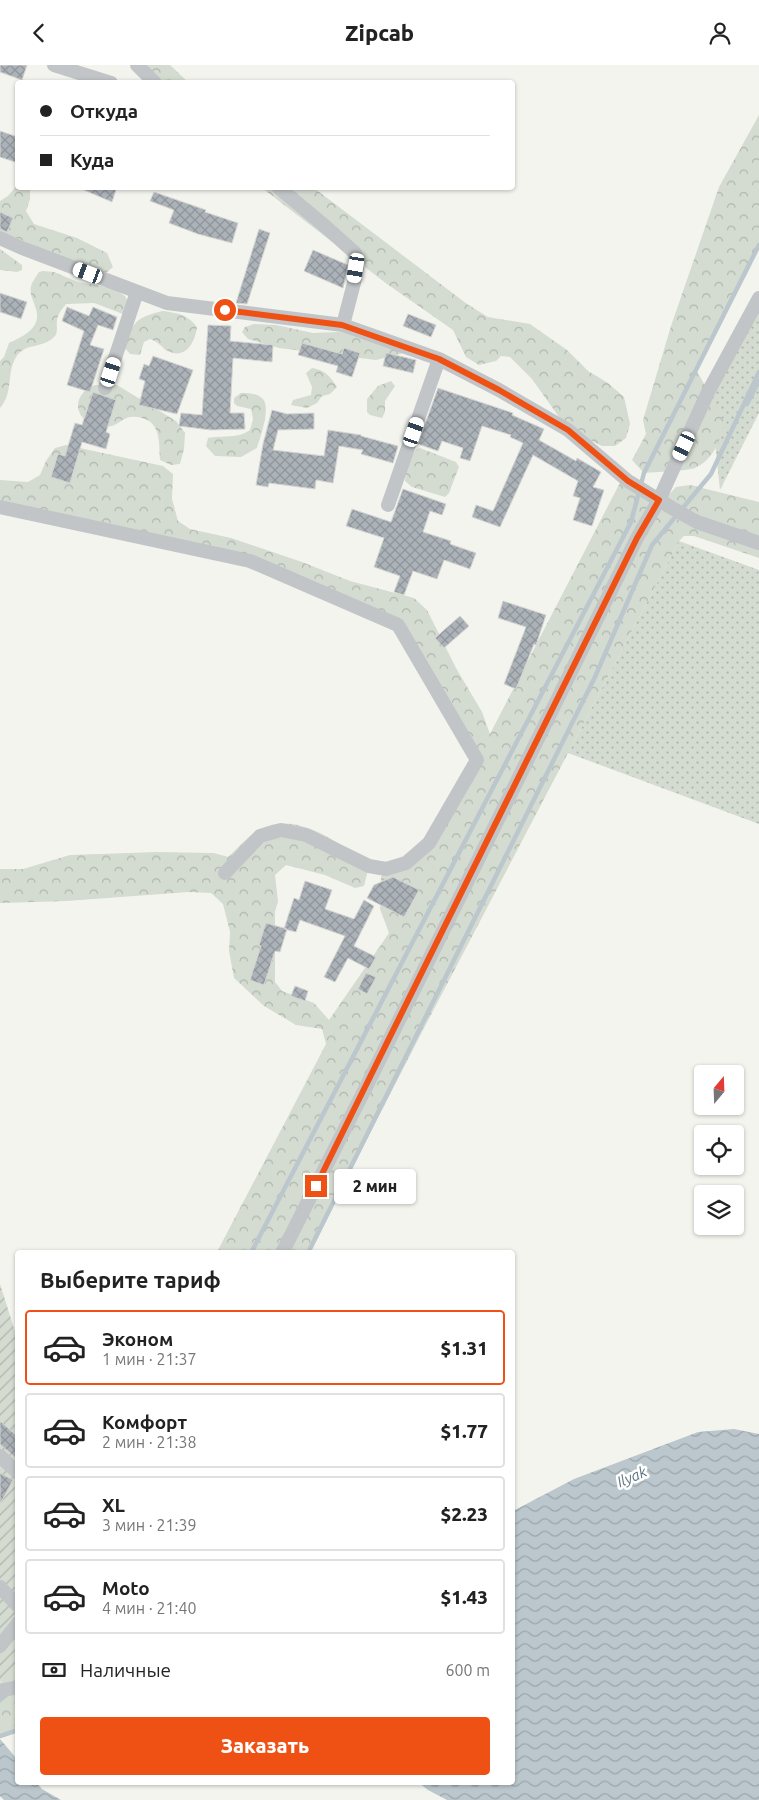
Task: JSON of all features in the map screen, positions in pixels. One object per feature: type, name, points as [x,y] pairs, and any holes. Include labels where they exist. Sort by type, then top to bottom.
[{"type":"street","points":[[54,65],[102,80]]},
{"type":"street","points":[[138,65],[153,80]]},
{"type":"street","points":[[282,190],[354,253],[356,268],[354,283],[342,325]]},
{"type":"street","points":[[0,238],[137,293],[167,303],[342,325],[439,359],[499,390],[568,430],[628,481],[672,508],[697,522],[759,543]]},
{"type":"street","points":[[105,388],[137,293]]},
{"type":"street","points":[[284,1250],[637,538],[659,500],[708,392],[759,298]]},
{"type":"street","points":[[388,505],[439,359]]},
{"type":"street","points":[[0,507],[250,561],[398,625],[477,760],[429,843],[406,863],[386,869],[369,866],[306,835],[281,829],[260,836],[225,873]]},
{"type":"street","points":[[0,1456],[15,1470]]},
{"type":"street","points":[[0,1587],[15,1603]]},
{"type":"street","points":[[0,1646],[15,1627]]},
{"type":"green space","points":[[131,65],[170,65],[186,80],[147,80]]},
{"type":"green space","points":[[759,115],[759,245],[696,369],[725,423],[723,430],[715,449],[701,465],[678,471],[644,473],[632,460],[646,434],[643,420],[671,326],[719,187]]},
{"type":"green space","points":[[15,187],[15,190],[30,190],[30,199],[26,211],[34,224],[77,238],[107,253],[113,267],[105,274],[0,231],[0,201],[8,196]]},
{"type":"green space","points":[[265,190],[317,190],[467,304],[488,317],[530,324],[567,350],[588,371],[608,383],[624,397],[630,424],[626,438],[615,446],[602,446],[580,435],[559,417],[532,379],[510,357],[501,356],[496,361],[479,365],[466,357],[453,330],[387,284]]},
{"type":"green space","points":[[0,249],[22,265],[22,270],[17,272],[0,270]]},
{"type":"green space","points":[[39,272],[54,272],[78,282],[113,288],[125,296],[129,304],[123,314],[94,303],[66,304],[60,312],[55,336],[48,342],[22,351],[14,361],[7,397],[0,408],[0,361],[4,357],[9,343],[20,338],[34,327],[37,316],[31,289],[32,283]]},
{"type":"green space","points":[[759,306],[759,413],[720,490],[710,396]]},
{"type":"green space","points":[[163,311],[182,315],[197,327],[194,339],[188,349],[184,352],[173,353],[165,350],[158,343],[150,339],[144,342],[140,355],[130,354],[124,347],[133,326],[141,318]]},
{"type":"green space","points":[[254,324],[276,325],[313,333],[362,331],[404,353],[376,360],[279,348],[248,339],[242,332],[245,327]]},
{"type":"green space","points":[[312,368],[327,374],[337,387],[330,394],[322,396],[317,403],[307,408],[291,405],[293,400],[311,395],[312,387],[306,373]]},
{"type":"green space","points":[[391,381],[395,386],[385,401],[385,412],[382,418],[370,415],[367,412],[367,399],[378,386]]},
{"type":"green space","points":[[95,385],[117,385],[176,421],[185,433],[184,449],[180,464],[171,465],[160,460],[156,429],[148,420],[130,417],[106,427],[96,426],[82,417],[78,404],[80,397],[86,390]]},
{"type":"green space","points":[[241,393],[258,396],[265,403],[264,423],[257,448],[241,457],[215,456],[206,446],[208,438],[235,436],[250,430],[253,419],[251,409],[237,406],[234,403],[234,398]]},
{"type":"green space","points":[[66,445],[163,466],[173,474],[172,499],[178,521],[190,529],[231,538],[302,562],[350,581],[414,598],[427,610],[456,668],[482,712],[490,734],[624,475],[662,502],[676,487],[690,485],[759,502],[759,558],[694,536],[684,536],[679,541],[310,1250],[218,1250],[326,1044],[322,1029],[296,1025],[264,1006],[234,978],[229,951],[230,932],[223,904],[211,893],[188,892],[67,901],[0,903],[0,869],[23,869],[70,855],[157,852],[214,853],[228,857],[250,836],[269,826],[284,823],[314,830],[344,847],[369,866],[364,886],[355,888],[325,875],[286,865],[275,875],[278,901],[275,912],[275,982],[282,991],[314,1003],[329,1020],[389,933],[380,909],[381,877],[386,869],[429,843],[477,760],[398,625],[250,561],[0,509],[0,480],[28,482],[40,475],[46,461],[55,448]]},
{"type":"green space","points":[[420,448],[456,462],[459,467],[449,493],[445,497],[412,487],[405,481],[411,456],[416,449]]},
{"type":"green space","points":[[679,541],[759,570],[759,824],[568,753]]},
{"type":"green space","points":[[0,1284],[15,1332],[15,1668],[0,1682]]},
{"type":"green space","points":[[15,1665],[15,1732],[0,1736],[0,1683]]},
{"type":"water","name":"Ilyak","points":[[734,1429],[759,1434],[759,1800],[447,1800],[428,1790],[422,1785],[515,1785],[515,1510],[574,1479],[698,1432]]},
{"type":"water","points":[[0,1739],[15,1757],[15,1785],[39,1785],[61,1800],[4,1800],[0,1796]]},
{"type":"building","points":[[0,65],[27,65],[22,80],[0,72]]},
{"type":"building","points":[[0,131],[15,136],[15,162],[0,157]]},
{"type":"building","points":[[84,190],[116,190],[112,202]]},
{"type":"building","points":[[154,192],[238,223],[232,243],[198,234],[169,223],[174,210],[150,201]]},
{"type":"building","points":[[0,212],[13,218],[7,232],[0,229]]},
{"type":"building","points":[[259,229],[270,233],[247,304],[236,303]]},
{"type":"building","points":[[313,250],[348,265],[343,288],[304,271]]},
{"type":"building","points":[[0,293],[27,302],[21,319],[0,312]]},
{"type":"building","points":[[67,307],[89,316],[93,307],[117,317],[113,330],[98,325],[90,345],[104,349],[90,392],[67,385],[84,331],[62,321]]},
{"type":"building","points":[[408,314],[436,325],[431,337],[403,326]]},
{"type":"building","points":[[208,325],[231,326],[230,341],[273,345],[272,362],[233,358],[230,413],[244,413],[245,429],[211,430],[179,426],[181,413],[202,415]]},
{"type":"building","points":[[302,343],[342,354],[344,348],[360,353],[352,377],[336,372],[338,366],[298,355]]},
{"type":"building","points":[[386,353],[416,360],[413,373],[383,366]]},
{"type":"building","points":[[153,356],[193,370],[177,414],[139,405],[145,381],[139,379],[144,364],[149,366]]},
{"type":"building","points":[[438,388],[513,413],[512,415],[544,429],[539,440],[576,461],[577,458],[601,472],[593,487],[604,490],[592,526],[573,520],[580,498],[573,496],[578,481],[533,455],[500,527],[472,517],[476,505],[493,511],[523,443],[510,437],[511,435],[482,426],[470,461],[460,458],[463,448],[442,441],[438,451],[418,444]]},
{"type":"building","points":[[93,392],[116,400],[106,432],[110,434],[106,449],[82,442],[70,483],[51,477],[58,454],[65,456],[75,423],[82,425]]},
{"type":"building","points":[[272,410],[287,414],[314,413],[314,429],[278,430],[273,450],[324,456],[328,430],[361,435],[398,446],[393,463],[361,454],[363,450],[339,446],[333,483],[316,480],[315,489],[269,483],[268,487],[256,485],[263,444]]},
{"type":"building","points":[[403,489],[446,504],[442,515],[430,511],[423,532],[451,541],[450,544],[476,553],[470,569],[444,560],[437,579],[413,571],[404,595],[394,592],[400,576],[374,567],[384,538],[346,526],[352,509],[391,522]]},
{"type":"building","points":[[503,601],[546,615],[536,645],[534,644],[516,689],[504,684],[526,627],[498,618]]},
{"type":"building","points":[[460,616],[469,626],[444,648],[435,638]]},
{"type":"building","points":[[393,877],[419,890],[404,917],[367,898],[374,885]]},
{"type":"building","points":[[305,881],[332,890],[325,909],[354,919],[364,900],[374,906],[354,946],[376,957],[369,969],[348,958],[335,982],[324,977],[345,936],[300,920],[296,932],[284,929],[294,898],[299,900]]},
{"type":"building","points":[[266,923],[287,929],[280,952],[275,951],[264,985],[250,980]]},
{"type":"building","points":[[366,973],[376,977],[367,994],[358,989]]},
{"type":"building","points":[[295,986],[308,991],[305,1001],[291,996]]},
{"type":"building","points":[[0,1421],[15,1434],[15,1457],[0,1444]]},
{"type":"building","points":[[0,1473],[13,1480],[0,1504]]},
{"type":"waterway","points":[[253,1250],[631,522],[644,473],[759,245]]},
{"type":"waterway","points":[[309,1250],[595,677],[652,545],[711,474],[759,372]]},
{"type":"waterway","points":[[747,404],[759,381]]},
{"type":"waterway","points":[[0,1700],[7,1694]]},
{"type":"waterway","points":[[0,1736],[15,1731]]},
{"type":"route","points":[[225,310],[342,325],[439,359],[499,390],[568,430],[607,465],[628,481],[659,500],[637,538],[316,1186]]}]
